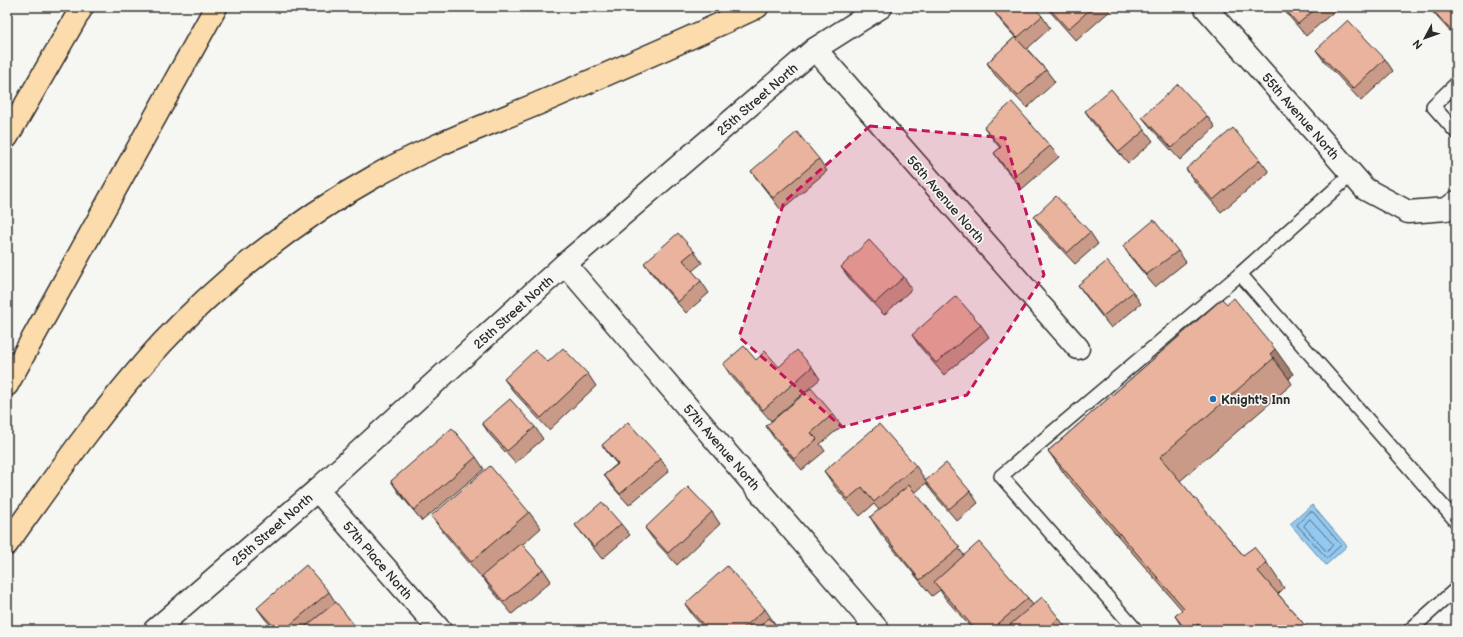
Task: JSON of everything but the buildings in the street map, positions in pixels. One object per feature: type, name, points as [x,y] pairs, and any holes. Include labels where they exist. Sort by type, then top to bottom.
[{"type":"highway","points":[[7,137],[82,7]]},
{"type":"highway","points":[[7,385],[216,7]]},
{"type":"highway","points":[[7,544],[105,411],[164,342],[233,275],[321,209],[373,177],[452,139],[550,98],[757,7]]},
{"type":"street","name":"25th Street North","points":[[155,630],[317,490],[565,264],[815,49],[881,7]]},
{"type":"street","name":"55th Avenue North","points":[[1204,7],[1365,189],[1408,212],[1447,209],[1456,202]]},
{"type":"street","name":"56th Avenue North","points":[[815,49],[1078,348]]},
{"type":"street","name":"57th Avenue North","points":[[565,264],[878,630]]},
{"type":"street","name":"57th Place North","points":[[317,490],[440,630]]},
{"type":"lane","points":[[1456,84],[1432,106],[1456,132]]},
{"type":"lane","points":[[1136,630],[1001,476],[1240,274],[1352,174]]},
{"type":"lane","points":[[1240,274],[1456,520]]},
{"type":"lane","points":[[1410,630],[1456,589]]},
{"type":"highlighted area","points":[[870,126],[1005,138],[1044,275],[967,395],[842,427],[739,337],[784,202]]},
{"type":"water","points":[[1312,505],[1347,546],[1326,565],[1290,524]]},
{"type":"place","name":"Knight's Inn","points":[[1213,399]]}]
